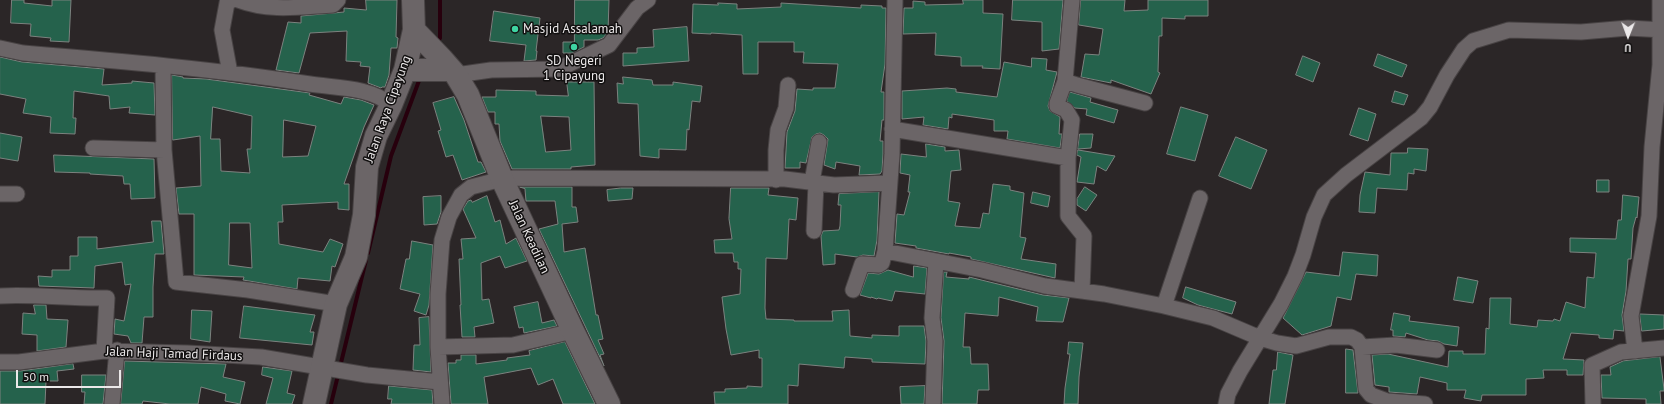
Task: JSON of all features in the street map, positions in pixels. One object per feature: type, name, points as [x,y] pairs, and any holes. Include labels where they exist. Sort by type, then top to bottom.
[{"type":"main road","name":"Jalan Raya Cipayung","points":[[314,404],[325,368],[336,304],[356,257],[364,215],[367,167],[376,136],[391,105],[434,69],[421,36],[413,0]]},
{"type":"main road","name":"Jalan Keadilan","points":[[421,36],[434,69],[468,95],[502,179],[572,331],[609,404]]},
{"type":"street","points":[[230,73],[222,30],[227,3],[232,0]]},
{"type":"street","points":[[238,0],[258,7],[275,8],[333,5],[338,0]]},
{"type":"street","points":[[434,69],[559,69],[609,45],[637,8],[648,0]]},
{"type":"street","points":[[853,290],[862,264],[879,265],[882,263],[885,251],[892,154],[895,0]]},
{"type":"street","points":[[1072,0],[1066,81],[1057,106],[1068,112],[1072,120],[1068,158],[1068,216],[1084,236],[1082,291]]},
{"type":"street","points":[[1635,351],[1631,316],[1649,216],[1652,147],[1662,29],[1660,0]]},
{"type":"street","points":[[1226,404],[1228,394],[1240,371],[1281,304],[1295,276],[1314,217],[1324,195],[1346,175],[1421,118],[1434,100],[1447,75],[1464,49],[1473,41],[1509,30],[1581,32],[1628,28],[1662,29]]},
{"type":"street","points":[[0,48],[23,53],[230,73],[362,92],[384,99],[391,105]]},
{"type":"street","points":[[164,66],[164,150],[176,282],[248,290],[336,304]]},
{"type":"street","points":[[1066,81],[1145,103]]},
{"type":"street","points":[[776,180],[778,130],[786,108],[788,85]]},
{"type":"street","points":[[892,130],[1068,158]]},
{"type":"street","points":[[814,231],[814,183],[819,142]]},
{"type":"street","points":[[93,148],[164,150]]},
{"type":"street","points":[[442,404],[438,347],[438,294],[442,240],[449,217],[461,195],[471,187],[502,179],[514,178],[785,179],[834,185],[890,182]]},
{"type":"street","points":[[0,194],[17,194]]},
{"type":"street","points":[[1164,306],[1200,198]]},
{"type":"street","points":[[885,251],[1000,274],[1045,286],[1082,291],[1164,306],[1213,318],[1260,338],[1277,343],[1296,346],[1329,337],[1351,337],[1357,340],[1362,347],[1366,389],[1371,396],[1387,403],[1425,404]]},
{"type":"street","points":[[933,404],[934,341],[932,318],[936,262]]},
{"type":"street","points":[[0,296],[26,295],[79,299],[106,298],[112,404]]},
{"type":"street","points":[[438,347],[513,345],[572,331]]},
{"type":"street","points":[[1362,347],[1396,345],[1437,350]]},
{"type":"street","points":[[1593,404],[1592,365],[1621,352],[1664,348]]},
{"type":"street","name":"Jalan Haji Tamad Firdaus","points":[[0,362],[19,362],[110,350],[261,357],[367,375],[440,382]]},
{"type":"building","points":[[12,0],[24,0],[24,3],[52,6],[52,0],[71,0],[69,42],[50,41],[51,38],[30,36],[31,24],[11,23]]},
{"type":"building","points":[[366,0],[397,0],[397,48],[391,48],[389,75],[385,87],[381,88],[368,83],[370,67],[360,66],[361,62],[346,61],[347,31],[310,33],[299,73],[276,70],[288,22],[301,23],[301,16],[344,12],[344,8],[366,10]]},
{"type":"building","points":[[575,0],[609,0],[608,32],[603,38],[598,40],[584,40],[584,47],[572,53],[563,53],[563,42],[574,42]]},
{"type":"building","points":[[963,0],[983,0],[983,13],[1003,14],[1000,69],[982,68],[983,66],[961,66],[961,57],[935,55],[936,33],[903,34],[904,8],[913,8],[913,1],[925,2],[925,5],[963,4]]},
{"type":"building","points":[[1013,0],[1063,0],[1059,49],[1042,51],[1042,22],[1012,20]]},
{"type":"building","points":[[1081,0],[1125,0],[1124,11],[1148,10],[1148,0],[1208,0],[1208,16],[1185,16],[1185,19],[1162,18],[1162,36],[1159,36],[1158,72],[1160,73],[1151,94],[1111,80],[1111,83],[1081,77],[1085,54],[1099,55],[1103,29],[1079,25]]},
{"type":"building","points":[[718,3],[737,4],[737,9],[781,7],[781,3],[861,8],[861,5],[882,6],[882,8],[886,8],[885,64],[881,92],[884,92],[884,120],[882,120],[880,141],[883,141],[883,154],[882,171],[880,174],[859,175],[860,166],[836,162],[835,169],[824,165],[828,139],[820,133],[812,137],[806,163],[800,162],[800,168],[785,168],[787,132],[795,111],[797,89],[813,90],[813,88],[835,88],[838,64],[803,63],[804,52],[794,52],[794,42],[758,42],[758,74],[743,74],[742,35],[692,33],[693,4],[718,5]]},
{"type":"building","name":"Masjid Assalamah","points":[[494,11],[540,18],[536,60],[524,61],[526,45],[490,41]]},
{"type":"building","points":[[687,27],[689,61],[623,66],[623,53],[637,53],[637,48],[654,47],[653,30]]},
{"type":"building","points":[[1378,54],[1407,65],[1402,77],[1374,66]]},
{"type":"building","points":[[1303,56],[1320,63],[1313,82],[1296,75]]},
{"type":"building","points":[[0,57],[22,62],[104,69],[102,85],[132,83],[132,81],[154,83],[155,115],[129,113],[130,107],[110,109],[109,96],[74,91],[73,118],[76,118],[75,134],[50,133],[51,117],[23,113],[26,99],[0,94]]},
{"type":"building","points":[[1032,58],[1047,59],[1046,70],[1057,72],[1048,106],[1050,111],[1060,117],[1059,134],[1062,134],[1060,148],[1007,139],[1008,131],[994,131],[994,120],[952,114],[952,118],[949,117],[948,129],[923,125],[924,117],[902,119],[902,91],[947,88],[956,89],[956,92],[997,97],[1004,62],[1031,67]]},
{"type":"building","points":[[172,75],[183,78],[206,79],[310,93],[309,95],[341,104],[344,97],[361,100],[374,105],[364,127],[344,184],[349,184],[349,210],[338,209],[338,202],[282,205],[283,222],[278,222],[279,244],[323,252],[330,239],[343,244],[335,267],[332,266],[330,281],[298,278],[297,289],[243,280],[244,277],[194,275],[194,214],[179,214],[176,188],[201,186],[200,136],[173,140]],"holes":[[[213,107],[252,116],[251,149],[247,149],[250,173],[221,171],[220,139],[211,139]],[[284,120],[316,126],[308,156],[283,157]],[[230,223],[250,223],[252,268],[229,265]]]},
{"type":"building","points":[[623,77],[652,80],[653,85],[673,85],[673,82],[702,86],[700,102],[692,101],[689,130],[687,129],[686,150],[659,149],[659,158],[640,156],[638,104],[618,103],[617,83],[623,84]]},
{"type":"building","points":[[567,82],[594,82],[595,165],[571,167],[571,169],[512,169],[500,141],[499,124],[495,124],[495,112],[488,112],[482,97],[496,97],[496,90],[536,91],[536,95],[568,96]],"holes":[[[541,116],[569,117],[571,150],[546,152]]]},
{"type":"building","points":[[1395,91],[1408,95],[1404,105],[1392,102]]},
{"type":"building","points":[[1070,92],[1091,98],[1090,102],[1118,110],[1114,123],[1086,115],[1087,109],[1075,108],[1067,101]]},
{"type":"building","points":[[454,97],[464,120],[478,162],[481,162],[486,172],[462,180],[453,155],[446,157],[438,131],[441,130],[433,103]]},
{"type":"building","points":[[1181,107],[1208,115],[1195,161],[1167,154]]},
{"type":"building","points":[[1359,108],[1376,114],[1368,141],[1350,135]]},
{"type":"building","points":[[0,133],[22,137],[18,161],[0,158]]},
{"type":"building","points":[[1080,134],[1093,134],[1091,148],[1078,149]]},
{"type":"building","points":[[1236,137],[1267,150],[1251,189],[1219,176]]},
{"type":"building","points":[[926,144],[945,147],[945,151],[959,150],[961,170],[951,171],[948,201],[960,203],[955,226],[980,228],[983,213],[989,214],[993,184],[1010,186],[1010,190],[1024,193],[1020,237],[1026,238],[1021,259],[1056,264],[1055,278],[971,259],[971,257],[895,243],[897,214],[904,215],[910,192],[908,192],[910,175],[900,173],[901,154],[926,157]]},
{"type":"building","points":[[1408,148],[1428,149],[1426,171],[1414,169],[1414,174],[1408,173],[1407,190],[1377,188],[1375,213],[1359,212],[1360,195],[1365,172],[1390,175],[1391,153],[1407,153]]},
{"type":"building","points":[[1078,150],[1115,156],[1106,171],[1097,166],[1094,184],[1077,182],[1081,157],[1077,155]]},
{"type":"building","points":[[54,155],[154,159],[155,198],[131,199],[130,184],[124,184],[123,176],[55,172]]},
{"type":"building","points":[[1597,180],[1609,180],[1609,192],[1597,192]]},
{"type":"building","points":[[520,187],[572,187],[572,207],[576,207],[578,222],[562,224],[564,252],[585,248],[596,315],[598,315],[603,339],[598,340],[604,354],[600,355],[604,366],[539,229],[558,224],[555,201],[526,201],[525,189]]},
{"type":"building","points":[[1085,187],[1097,195],[1086,211],[1077,205],[1077,199]]},
{"type":"building","points":[[633,188],[632,199],[608,201],[607,190]]},
{"type":"building","points":[[731,188],[769,188],[768,195],[798,198],[796,220],[789,219],[787,259],[766,258],[766,319],[833,321],[832,311],[849,310],[850,336],[872,338],[872,335],[899,336],[899,326],[924,326],[926,341],[925,364],[872,362],[872,359],[845,357],[844,368],[799,364],[798,386],[788,385],[788,404],[715,404],[714,392],[725,392],[725,389],[747,388],[747,386],[762,387],[762,358],[759,358],[759,350],[731,355],[726,329],[722,297],[740,294],[741,269],[738,269],[738,262],[734,262],[733,253],[715,253],[714,240],[732,239],[729,219]]},
{"type":"building","points":[[879,192],[877,240],[874,256],[863,255],[857,257],[835,254],[835,264],[823,265],[821,236],[823,231],[839,230],[841,205],[838,205],[839,194]]},
{"type":"building","points":[[1033,192],[1050,196],[1048,207],[1031,203]]},
{"type":"building","points":[[1623,195],[1639,197],[1637,218],[1636,217],[1633,228],[1631,259],[1628,259],[1626,291],[1622,315],[1624,331],[1614,330],[1613,339],[1599,338],[1599,335],[1571,333],[1563,359],[1584,360],[1583,375],[1567,375],[1567,370],[1543,370],[1544,378],[1526,379],[1526,395],[1482,395],[1481,401],[1464,398],[1466,390],[1447,390],[1447,383],[1420,377],[1417,394],[1389,392],[1389,387],[1375,385],[1372,355],[1388,354],[1448,367],[1449,351],[1463,351],[1463,354],[1485,354],[1486,328],[1489,329],[1490,298],[1511,298],[1510,324],[1537,327],[1538,320],[1553,321],[1554,319],[1560,321],[1566,302],[1585,308],[1587,277],[1594,278],[1596,253],[1570,252],[1570,238],[1616,239],[1618,220],[1621,220]]},
{"type":"building","points":[[441,196],[441,212],[437,224],[424,225],[423,197]]},
{"type":"building","points":[[487,196],[495,222],[500,220],[506,244],[516,238],[527,261],[505,268],[500,256],[481,263],[482,300],[489,299],[494,323],[474,327],[475,337],[462,337],[459,259],[463,259],[461,239],[476,238],[463,209],[468,201],[471,200],[472,202]]},
{"type":"building","points":[[152,221],[161,221],[164,254],[155,254],[153,317],[144,317],[142,343],[131,343],[128,336],[114,334],[115,319],[124,321],[131,284],[125,285],[122,262],[95,266],[94,288],[39,286],[38,276],[52,277],[52,270],[70,270],[70,256],[78,256],[78,237],[97,237],[97,249],[153,242]]},
{"type":"building","points":[[412,241],[433,245],[429,305],[426,315],[414,311],[420,294],[400,289],[406,259],[409,259]]},
{"type":"building","points":[[1343,252],[1378,255],[1377,276],[1356,274],[1351,300],[1337,297],[1331,326],[1302,335],[1283,318],[1306,272],[1339,276]]},
{"type":"building","points":[[914,266],[927,268],[925,294],[895,291],[892,301],[860,295],[868,273],[879,274],[888,270],[913,277]]},
{"type":"building","points":[[944,272],[947,272],[946,277],[969,279],[969,277],[1043,295],[1069,298],[1063,322],[1036,321],[1038,307],[999,297],[998,316],[965,313],[963,347],[970,347],[971,364],[988,364],[989,390],[978,390],[977,404],[942,404],[944,341],[941,318]]},
{"type":"building","points":[[1458,277],[1478,281],[1473,303],[1454,300]]},
{"type":"building","points":[[1186,287],[1236,302],[1232,314],[1198,305],[1183,298]]},
{"type":"building","points":[[538,302],[542,323],[554,320],[557,326],[524,333],[523,327],[519,328],[514,307]]},
{"type":"building","points":[[34,305],[46,305],[47,319],[68,320],[66,347],[37,351],[37,335],[22,334],[23,313],[35,314]]},
{"type":"building","points":[[244,306],[315,315],[310,332],[314,332],[312,345],[240,338]]},
{"type":"building","points":[[192,310],[212,311],[210,342],[191,339]]},
{"type":"building","points":[[1394,313],[1410,316],[1409,321],[1459,327],[1457,346],[1428,340],[1406,333],[1405,337],[1393,336],[1393,330],[1391,330]]},
{"type":"building","points":[[1640,314],[1664,315],[1664,329],[1642,331]]},
{"type":"building","points":[[429,317],[431,372],[413,370],[414,345],[420,345],[419,318]]},
{"type":"building","points":[[565,342],[595,404],[563,404],[553,379],[538,385],[531,368],[484,377],[488,404],[451,404],[448,363],[456,363],[456,360],[461,360],[461,355],[476,355],[476,364],[530,355],[529,351]]},
{"type":"building","points":[[1069,342],[1083,343],[1079,377],[1078,404],[1064,404],[1070,354],[1068,354]]},
{"type":"building","points":[[1346,349],[1353,350],[1358,393],[1346,393]]},
{"type":"building","points":[[1278,352],[1293,355],[1285,404],[1269,404],[1273,370],[1276,370]]},
{"type":"building","points":[[1660,357],[1664,389],[1664,391],[1660,391],[1661,404],[1646,404],[1646,399],[1602,398],[1601,375],[1611,375],[1610,367],[1623,361]]},
{"type":"building","points":[[125,361],[226,364],[223,377],[245,382],[240,404],[225,401],[226,394],[201,387],[198,404],[170,404],[143,401],[142,404],[121,404]]},
{"type":"building","points":[[73,364],[74,369],[57,371],[58,381],[46,381],[45,404],[0,404],[0,371],[20,371]]},
{"type":"building","points":[[263,367],[292,371],[287,393],[295,395],[292,404],[266,404],[273,378],[262,375]]},
{"type":"building","points":[[82,375],[106,375],[103,404],[84,404],[85,392],[82,392]]},
{"type":"building","points":[[389,386],[432,390],[433,404],[391,404],[392,399],[388,399]]},
{"type":"building","points":[[925,386],[924,404],[901,404],[900,387]]},
{"type":"waterway","points":[[437,43],[440,38],[440,0]]},
{"type":"waterway","points":[[368,253],[391,156],[420,78]]},
{"type":"waterway","points":[[331,404],[366,260]]},
{"type":"place","name":"Masjid Assalamah","points":[[515,29]]},
{"type":"place","name":"SD Negeri 1 Cipayung","points":[[574,47]]}]
